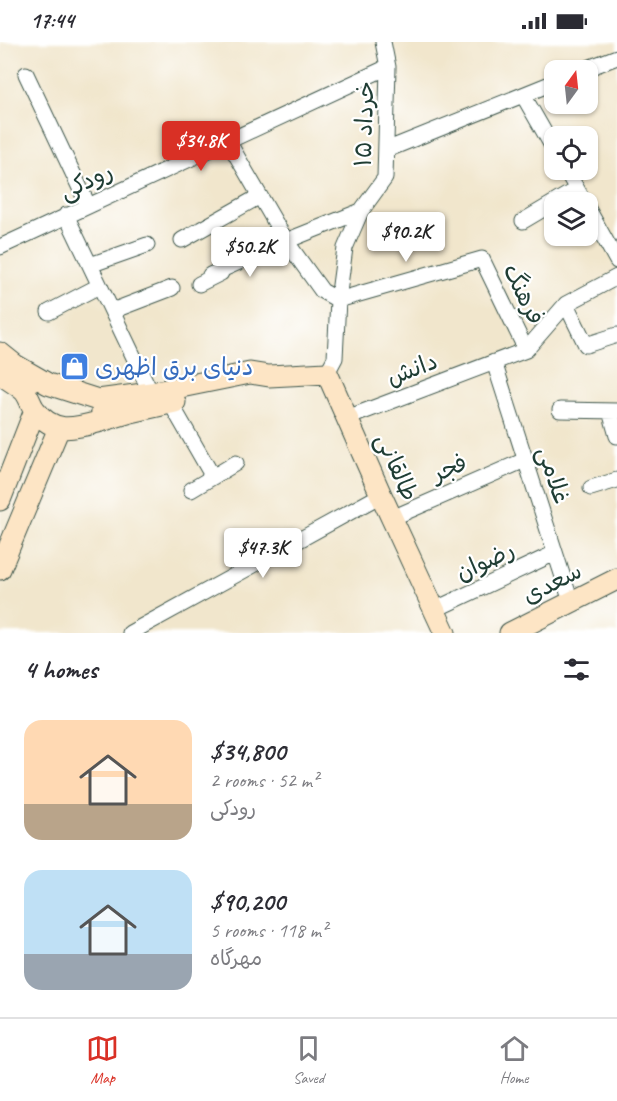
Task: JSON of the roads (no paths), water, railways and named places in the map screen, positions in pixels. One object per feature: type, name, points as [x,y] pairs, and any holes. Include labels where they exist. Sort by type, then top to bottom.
[{"type":"street","name":"۱۵ خرداد","points":[[327,374],[335,358],[338,300],[345,248],[361,211],[385,178],[388,67],[383,42]]},
{"type":"street","points":[[598,64],[617,57]]},
{"type":"street","name":"رودکی","points":[[0,247],[388,67]]},
{"type":"street","points":[[26,74],[88,205]]},
{"type":"street","points":[[386,150],[544,86]]},
{"type":"street","points":[[523,95],[544,132]]},
{"type":"street","points":[[228,141],[286,242],[322,291],[338,300]]},
{"type":"street","points":[[182,240],[260,196]]},
{"type":"street","points":[[205,279],[361,211]]},
{"type":"street","points":[[523,221],[544,212]]},
{"type":"street","points":[[66,215],[151,393]]},
{"type":"street","points":[[598,227],[617,261]]},
{"type":"street","points":[[90,265],[147,245]]},
{"type":"street","name":"فرهنگ","points":[[338,300],[482,258],[526,350]]},
{"type":"street","points":[[526,350],[566,304],[617,277]]},
{"type":"street","points":[[49,312],[99,286]]},
{"type":"street","points":[[112,311],[172,288]]},
{"type":"street","points":[[566,304],[586,345],[617,334]]},
{"type":"street","name":"دانش","points":[[347,418],[526,350]]},
{"type":"street","points":[[0,353],[15,365],[48,384],[98,400],[151,393],[250,374],[327,374]]},
{"type":"street","name":"غلامی","points":[[494,362],[571,602]]},
{"type":"street","points":[[0,374],[24,391],[35,410],[49,424],[59,428],[80,427],[170,402],[255,387],[269,375]]},
{"type":"street","name":"طالقانی","points":[[327,374],[445,633]]},
{"type":"street","points":[[98,400],[103,413],[98,422]]},
{"type":"street","points":[[170,402],[213,477]]},
{"type":"street","points":[[0,500],[35,410]]},
{"type":"street","points":[[560,410],[614,411],[617,436]]},
{"type":"street","points":[[0,569],[59,428]]},
{"type":"street","name":"فجر","points":[[392,518],[525,460]]},
{"type":"street","points":[[191,490],[236,463]]},
{"type":"street","points":[[591,488],[617,480]]},
{"type":"street","points":[[130,633],[381,495]]},
{"type":"street","name":"رضوان","points":[[434,610],[555,553]]},
{"type":"street","name":"سعدی","points":[[510,633],[617,579]]},
{"type":"place","name":"دنیای برق اظهری","points":[[74,367]]}]
